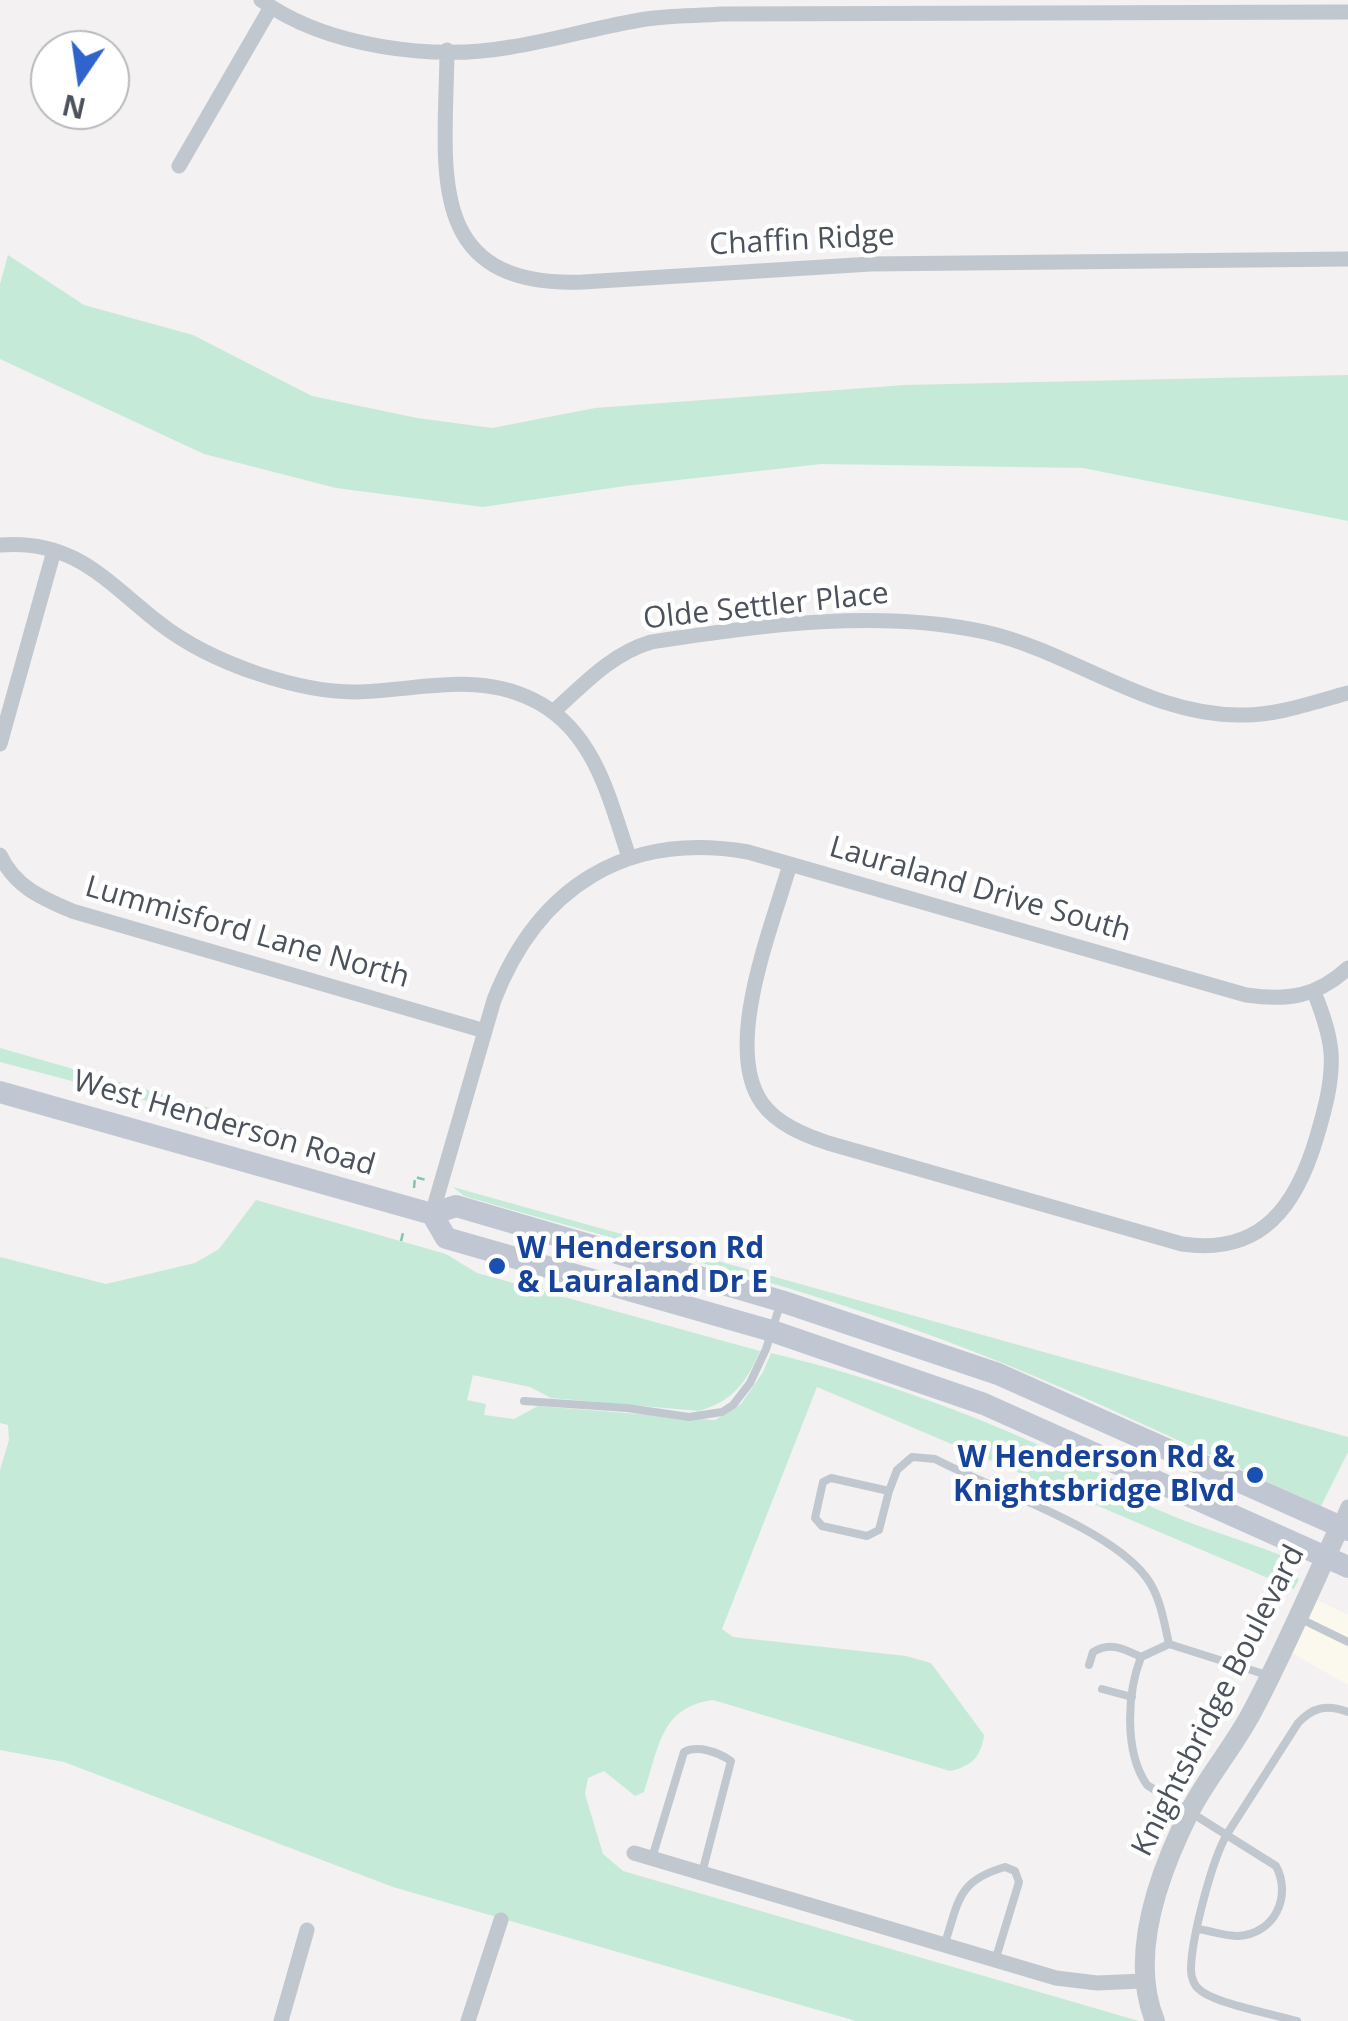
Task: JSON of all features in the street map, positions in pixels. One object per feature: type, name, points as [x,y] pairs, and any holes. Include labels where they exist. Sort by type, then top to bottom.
[{"type":"main road","name":"West Henderson Road","points":[[0,1092],[432,1214],[456,1206],[781,1301],[998,1374],[1345,1521]]},
{"type":"main road","name":"West Henderson Road","points":[[432,1214],[446,1238],[772,1331],[984,1404],[1348,1567]]},
{"type":"street","points":[[179,166],[266,4],[311,27],[368,44],[424,51],[510,48],[723,7],[1348,12]]},
{"type":"street","name":"Chaffin Ridge","points":[[447,50],[446,174],[451,208],[462,234],[486,261],[523,278],[567,283],[871,264],[1348,259]]},
{"type":"street","points":[[0,545],[24,544],[84,562],[188,641],[214,657],[262,675],[302,686],[351,692],[456,682],[522,694],[554,712],[580,738],[596,762],[630,857]]},
{"type":"street","points":[[0,744],[54,551]]},
{"type":"street","name":"Olde Settler Place","points":[[554,712],[610,660],[629,648],[651,642],[820,624],[901,621],[982,631],[1024,642],[1156,701],[1187,710],[1246,715],[1348,693]]},
{"type":"street","name":"Lauraland Drive South","points":[[432,1214],[506,967],[542,914],[585,879],[630,857],[657,850],[705,846],[748,852],[1246,995],[1274,1000],[1314,992]]},
{"type":"street","name":"Lummisford Lane North","points":[[2,861],[34,895],[72,911],[485,1031]]},
{"type":"street","points":[[790,864],[748,1020],[748,1069],[764,1106],[781,1121],[828,1143],[1182,1244],[1204,1248],[1250,1238],[1286,1208],[1303,1180],[1330,1084],[1331,1052],[1314,992],[1348,968]]},
{"type":"street","name":"Knightsbridge Boulevard","points":[[1155,2021],[1143,1981],[1154,1907],[1172,1852],[1190,1810],[1250,1715],[1345,1521]]},
{"type":"street","points":[[634,1853],[1056,1978],[1097,1984],[1143,1981]]},
{"type":"street","points":[[468,2021],[501,1920]]},
{"type":"street","points":[[281,2021],[307,1930]]},
{"type":"lane","points":[[524,1401],[689,1417],[710,1415],[734,1404],[750,1383],[781,1301]]},
{"type":"lane","points":[[889,1491],[831,1478],[824,1482],[815,1518],[822,1526],[868,1536],[878,1530],[896,1470],[912,1457],[936,1459],[1074,1524],[1126,1555],[1149,1580],[1169,1644]]},
{"type":"lane","points":[[1297,1617],[1348,1642]]},
{"type":"lane","points":[[1198,1929],[1240,1936],[1264,1926],[1282,1905],[1284,1882],[1276,1866],[1148,1785],[1136,1770],[1132,1679],[1141,1657],[1169,1644],[1270,1676]]},
{"type":"lane","points":[[1089,1665],[1092,1652],[1102,1646],[1119,1647],[1141,1657]]},
{"type":"lane","points":[[1102,1689],[1132,1696]]},
{"type":"lane","points":[[1297,2021],[1209,1996],[1200,1990],[1190,1971],[1220,1846],[1227,1834],[1309,1711],[1322,1706],[1348,1712]]},
{"type":"lane","points":[[652,1858],[684,1752],[692,1748],[731,1761],[702,1873]]},
{"type":"lane","points":[[944,1946],[971,1880],[1006,1867],[1015,1871],[1019,1882],[996,1961]]},
{"type":"shaded area","points":[[1307,1595],[1348,1615],[1348,1685],[1283,1648]]},
{"type":"green space","points":[[8,255],[84,305],[193,335],[312,396],[417,418],[492,428],[595,408],[905,385],[1348,375],[1348,521],[1083,468],[821,464],[483,507],[336,488],[204,454],[0,359],[0,284]]},
{"type":"green space","points":[[0,1048],[283,1129],[272,1134],[0,1062]]},
{"type":"green space","points":[[453,1187],[1348,1437],[1348,1452],[1321,1506],[1083,1397],[938,1338],[761,1280],[464,1196]]},
{"type":"green space","points":[[256,1200],[446,1254],[477,1273],[760,1351],[737,1389],[721,1402],[699,1411],[551,1398],[530,1387],[473,1375],[467,1400],[486,1404],[484,1415],[514,1419],[538,1406],[715,1420],[741,1404],[771,1353],[852,1375],[972,1417],[1115,1480],[1154,1508],[1283,1556],[1290,1564],[1291,1576],[1299,1579],[1294,1589],[817,1387],[722,1629],[733,1637],[906,1656],[931,1663],[984,1735],[978,1755],[950,1771],[713,1700],[695,1704],[672,1721],[658,1745],[644,1792],[635,1796],[604,1771],[588,1778],[585,1794],[603,1854],[623,1871],[1139,2021],[856,2021],[393,1887],[64,1762],[0,1750],[0,1470],[9,1440],[8,1425],[0,1423],[0,1257],[106,1284],[195,1263],[219,1249]]},
{"type":"place","name":"W Henderson Rd & Lauraland Dr E","points":[[497,1266]]},
{"type":"place","name":"W Henderson Rd & Knightsbridge Blvd","points":[[1255,1475]]}]
